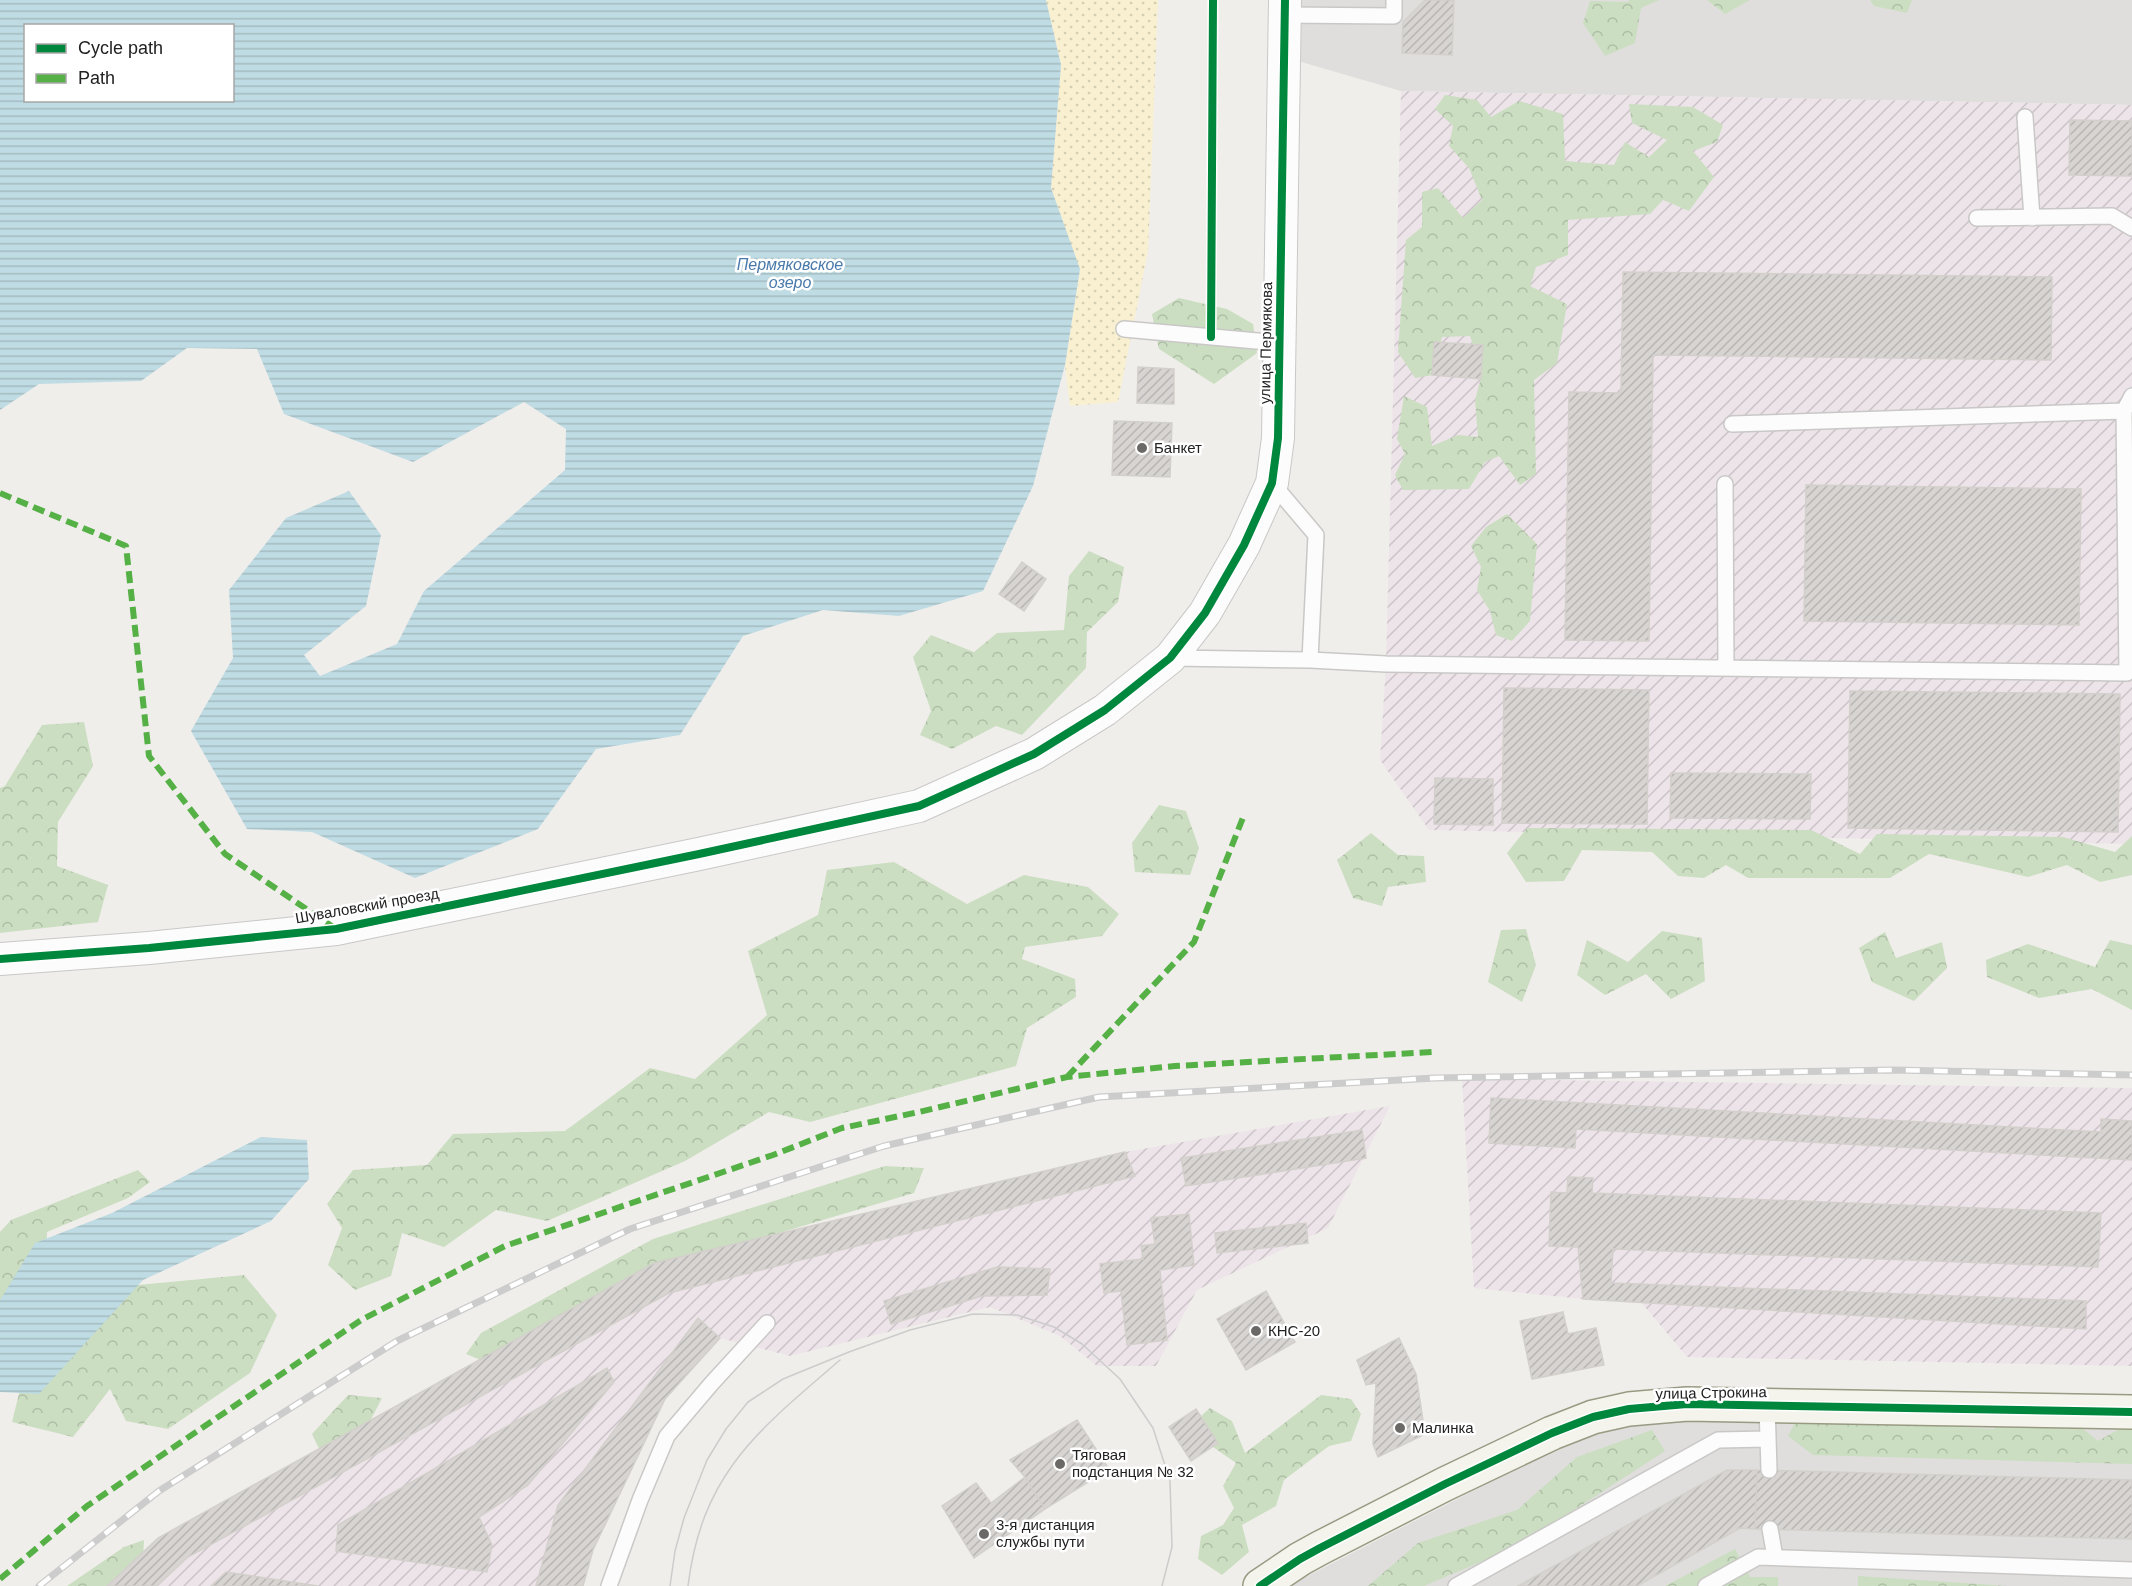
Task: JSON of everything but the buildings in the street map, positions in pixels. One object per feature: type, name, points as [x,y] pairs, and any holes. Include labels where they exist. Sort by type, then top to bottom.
[{"type":"street","name":"улица Пермякова","points":[[1170,658],[1205,613],[1244,545],[1272,483],[1278,438],[1285,8]]},
{"type":"street","name":"Шуваловский проезд","points":[[0,960],[336,929],[919,806],[1034,754],[1105,710],[1170,658]]},
{"type":"street","name":"улица Строкина","points":[[1260,1586],[1300,1559],[1552,1433],[1593,1417],[1629,1409],[1687,1404],[2132,1412]]},
{"type":"lane","points":[[1285,8],[1394,16],[1394,0]]},
{"type":"lane","points":[[2025,117],[2032,218]]},
{"type":"lane","points":[[1977,218],[2112,216],[2132,228]]},
{"type":"lane","points":[[1124,329],[1279,344]]},
{"type":"lane","points":[[1170,658],[1310,660],[1386,664],[2127,673],[2124,411],[2132,396]]},
{"type":"lane","points":[[1732,424],[2124,411]]},
{"type":"lane","points":[[1272,483],[1316,535],[1310,660]]},
{"type":"lane","points":[[1725,484],[1726,668]]},
{"type":"lane","points":[[609,1586],[640,1500],[667,1436],[767,1323]]},
{"type":"lane","points":[[1767,1405],[1769,1470]]},
{"type":"lane","points":[[1456,1586],[1472,1582],[1718,1440],[1768,1439]]},
{"type":"lane","points":[[1770,1529],[1775,1557]]},
{"type":"lane","points":[[1706,1586],[1758,1557],[2132,1570]]},
{"type":"shaded area","points":[[1300,0],[2132,0],[2132,105],[1401,91],[1298,61]]},
{"type":"shaded area","points":[[1401,91],[2132,105],[2132,844],[1429,830],[1380,760],[1386,664]]},
{"type":"shaded area","points":[[1462,1079],[2132,1088],[2132,1366],[1687,1357],[1640,1301],[1583,1299],[1474,1288]]},
{"type":"shaded area","points":[[1390,1106],[1328,1228],[1197,1290],[1156,1366],[1097,1366],[1060,1336],[990,1307],[790,1356],[720,1338],[665,1399],[593,1550],[583,1586],[107,1586],[158,1538],[654,1263],[1125,1152]]},
{"type":"shaded area","points":[[1684,1416],[2132,1423],[2132,1586],[1288,1586],[1580,1436],[1629,1423]]},
{"type":"green space","points":[[1629,0],[1659,0],[1641,8],[1635,43],[1605,56],[1583,23],[1590,1],[1629,2]]},
{"type":"green space","points":[[1707,0],[1750,0],[1725,14]]},
{"type":"green space","points":[[1870,0],[1912,0],[1907,13],[1874,6]]},
{"type":"green space","points":[[1445,95],[1477,100],[1491,117],[1519,101],[1563,114],[1565,161],[1614,165],[1625,142],[1649,157],[1667,140],[1632,123],[1629,104],[1693,107],[1723,125],[1717,142],[1693,151],[1714,177],[1689,211],[1663,200],[1650,214],[1568,220],[1568,255],[1536,267],[1530,286],[1567,304],[1557,363],[1534,380],[1536,474],[1520,485],[1499,456],[1485,462],[1469,489],[1403,490],[1395,475],[1405,454],[1397,439],[1404,396],[1427,407],[1432,446],[1458,435],[1478,437],[1475,400],[1482,374],[1470,336],[1442,337],[1433,375],[1415,378],[1398,352],[1406,240],[1422,227],[1422,192],[1438,188],[1463,218],[1482,200],[1469,168],[1449,146],[1453,126],[1435,109]]},
{"type":"green space","points":[[1179,298],[1227,309],[1253,324],[1257,353],[1214,384],[1159,349],[1152,314]]},
{"type":"green space","points":[[1507,514],[1537,544],[1530,621],[1512,641],[1496,635],[1490,611],[1477,590],[1481,567],[1471,546],[1486,527]]},
{"type":"green space","points":[[1089,551],[1124,567],[1118,602],[1087,632],[1086,668],[1022,735],[996,726],[952,749],[920,735],[931,711],[913,657],[931,635],[974,652],[997,633],[1064,630],[1069,576]]},
{"type":"green space","points":[[84,722],[93,766],[58,822],[57,866],[108,885],[98,922],[0,933],[0,788],[5,786],[42,725]]},
{"type":"green space","points":[[1159,805],[1186,811],[1199,848],[1190,875],[1135,872],[1132,843]]},
{"type":"green space","points":[[1527,828],[1811,830],[1860,854],[1877,834],[2063,837],[2115,852],[2132,836],[2132,875],[2100,882],[2067,865],[2028,877],[1929,854],[1890,878],[1748,878],[1726,865],[1704,878],[1678,876],[1652,852],[1582,850],[1564,881],[1526,882],[1507,853]]},
{"type":"green space","points":[[1371,833],[1398,855],[1424,856],[1426,882],[1388,887],[1382,906],[1353,898],[1337,860]]},
{"type":"green space","points":[[894,862],[967,904],[1024,875],[1088,887],[1119,914],[1102,936],[1025,947],[1022,959],[1075,979],[1076,997],[1027,1028],[1016,1066],[810,1122],[769,1112],[685,1161],[547,1221],[496,1210],[444,1247],[402,1233],[391,1276],[355,1290],[328,1265],[342,1228],[327,1204],[353,1170],[427,1165],[453,1134],[565,1131],[650,1068],[695,1079],[767,1015],[748,951],[818,915],[827,870]]},
{"type":"green space","points":[[1526,929],[1536,965],[1522,1002],[1488,982],[1501,930]]},
{"type":"green space","points":[[1662,931],[1702,938],[1705,981],[1671,999],[1646,974],[1605,995],[1577,975],[1587,940],[1628,962]]},
{"type":"green space","points":[[1885,932],[1896,958],[1942,942],[1947,968],[1914,1001],[1872,982],[1859,948]]},
{"type":"green space","points":[[2110,940],[2132,945],[2132,1010],[2092,989],[2039,998],[1987,977],[1986,960],[2028,944],[2095,967]]},
{"type":"green space","points":[[885,1166],[924,1168],[914,1193],[654,1270],[488,1363],[466,1354],[481,1333],[653,1239]]},
{"type":"green space","points":[[138,1170],[150,1182],[128,1198],[47,1232],[45,1303],[0,1348],[0,1232],[11,1220]]},
{"type":"green space","points":[[244,1275],[277,1315],[250,1373],[168,1429],[126,1421],[110,1389],[73,1437],[12,1422],[29,1353],[106,1288]]},
{"type":"green space","points":[[348,1395],[382,1398],[366,1429],[321,1453],[312,1434]]},
{"type":"green space","points":[[1321,1395],[1351,1399],[1361,1414],[1351,1441],[1329,1446],[1284,1480],[1276,1506],[1242,1525],[1249,1552],[1222,1575],[1198,1559],[1201,1536],[1223,1525],[1234,1508],[1223,1486],[1236,1463],[1203,1440],[1200,1417],[1210,1408],[1232,1421],[1245,1453]]},
{"type":"green space","points":[[1798,1417],[1993,1429],[2014,1418],[2078,1425],[2098,1441],[2123,1427],[2132,1427],[2132,1464],[1813,1455],[1788,1436]]},
{"type":"green space","points":[[1652,1430],[1665,1451],[1520,1545],[1424,1586],[1368,1586],[1418,1543],[1517,1510],[1577,1457]]},
{"type":"green space","points":[[144,1540],[143,1559],[116,1586],[67,1586],[124,1547]]},
{"type":"green space","points":[[1735,1549],[1750,1577],[1778,1577],[1778,1586],[1665,1586]]},
{"type":"green space","points":[[1858,1576],[2008,1586],[1858,1586]]},
{"type":"sand","points":[[1046,0],[1158,0],[1148,251],[1118,402],[1070,406],[1065,365],[1080,270],[1051,188],[1061,65]]},
{"type":"water","name":"Пермяковское озеро","points":[[0,0],[1046,0],[1061,65],[1051,188],[1080,269],[1065,365],[1033,486],[983,591],[899,616],[823,610],[743,636],[680,735],[596,749],[538,829],[415,878],[312,832],[247,829],[191,731],[233,658],[229,590],[286,518],[349,491],[381,535],[366,606],[304,655],[320,676],[397,644],[424,591],[565,470],[566,429],[524,402],[413,462],[284,414],[257,349],[187,348],[141,381],[39,384],[0,410]]},
{"type":"water","points":[[261,1137],[307,1140],[309,1179],[271,1221],[143,1280],[39,1394],[0,1392],[0,1300],[35,1243],[112,1213]]},
{"type":"tram line","points":[[670,1586],[675,1551],[684,1518],[707,1460],[726,1429],[748,1402],[783,1379],[849,1352],[910,1330],[973,1314],[1017,1315],[1054,1327],[1082,1344],[1120,1379],[1153,1428],[1170,1481],[1172,1547],[1162,1586]]},
{"type":"tram line","points":[[688,1586],[695,1546],[706,1512],[721,1483],[739,1456],[784,1409],[840,1360]]},
{"type":"railway","points":[[39,1586],[159,1491],[397,1341],[630,1229],[884,1146],[1099,1097],[1435,1078],[1894,1070],[2132,1075]]},
{"type":"marked path","points":[[0,493],[126,546],[149,756],[225,854],[336,929]]},
{"type":"marked path","points":[[1067,1077],[1194,942],[1244,815]]},
{"type":"marked path","points":[[0,1579],[87,1506],[361,1320],[505,1246],[773,1155],[842,1128],[1067,1077],[1175,1066],[1432,1052]]},
{"type":"cycle path","points":[[1211,337],[1213,0]]},
{"type":"cycle path","points":[[0,959],[149,948],[336,929],[919,806],[1034,754],[1105,710],[1170,658],[1205,613],[1244,545],[1272,483],[1278,438],[1285,0]]},
{"type":"cycle path","points":[[1260,1586],[1300,1559],[1445,1484],[1552,1433],[1593,1417],[1629,1409],[1687,1404],[2132,1412]]},
{"type":"place","name":"Банкет","points":[[1142,448]]},
{"type":"place","name":"КНС-20","points":[[1256,1331]]},
{"type":"place","name":"Малинка","points":[[1400,1428]]},
{"type":"place","name":"Тяговая подстанция № 32","points":[[1060,1464]]},
{"type":"place","name":"3-я дистанция службы пути","points":[[984,1534]]}]
